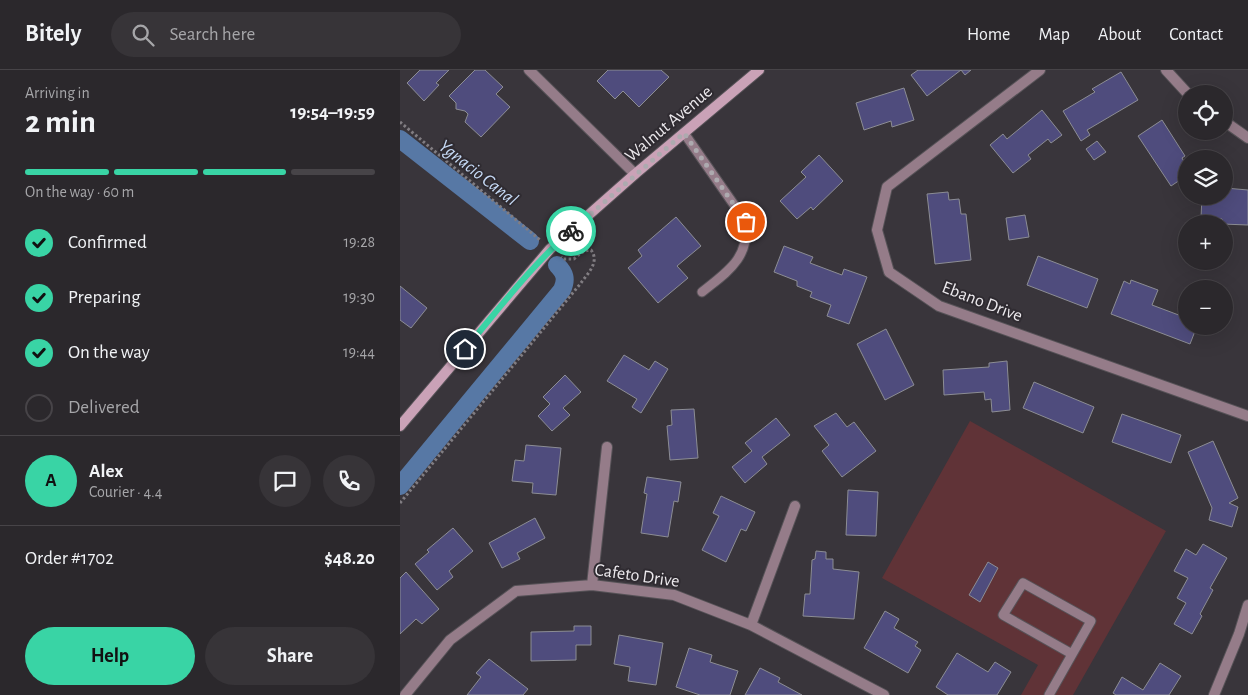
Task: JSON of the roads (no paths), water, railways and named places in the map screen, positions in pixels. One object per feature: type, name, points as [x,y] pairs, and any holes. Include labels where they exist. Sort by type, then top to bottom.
[{"type":"street","points":[[529,70],[635,174]]},
{"type":"street","name":"Walnut Avenue","points":[[400,426],[550,249],[635,174],[759,70]]},
{"type":"street","name":"Ebano Drive","points":[[1040,70],[887,187],[877,230],[890,272],[939,306],[1248,416]]},
{"type":"street","points":[[1166,70],[1180,85]]},
{"type":"street","points":[[1233,127],[1248,138]]},
{"type":"street","points":[[592,585],[608,447]]},
{"type":"street","points":[[751,625],[795,506]]},
{"type":"street","name":"Cafeto Drive","points":[[405,695],[450,640],[516,591],[592,585],[674,595],[751,625],[884,695]]},
{"type":"street","points":[[1214,695],[1239,634],[1248,605]]},
{"type":"lane","points":[[684,133],[746,222],[747,235],[735,264],[702,292]]},
{"type":"lane","points":[[1049,695],[1091,621],[1023,584],[1003,615],[1072,654]]},
{"type":"waterway","name":"Ygnacio Canal","points":[[400,139],[530,241]]},
{"type":"waterway","name":"Ygnacio Canal","points":[[400,486],[562,290],[564,276],[557,265]]}]
